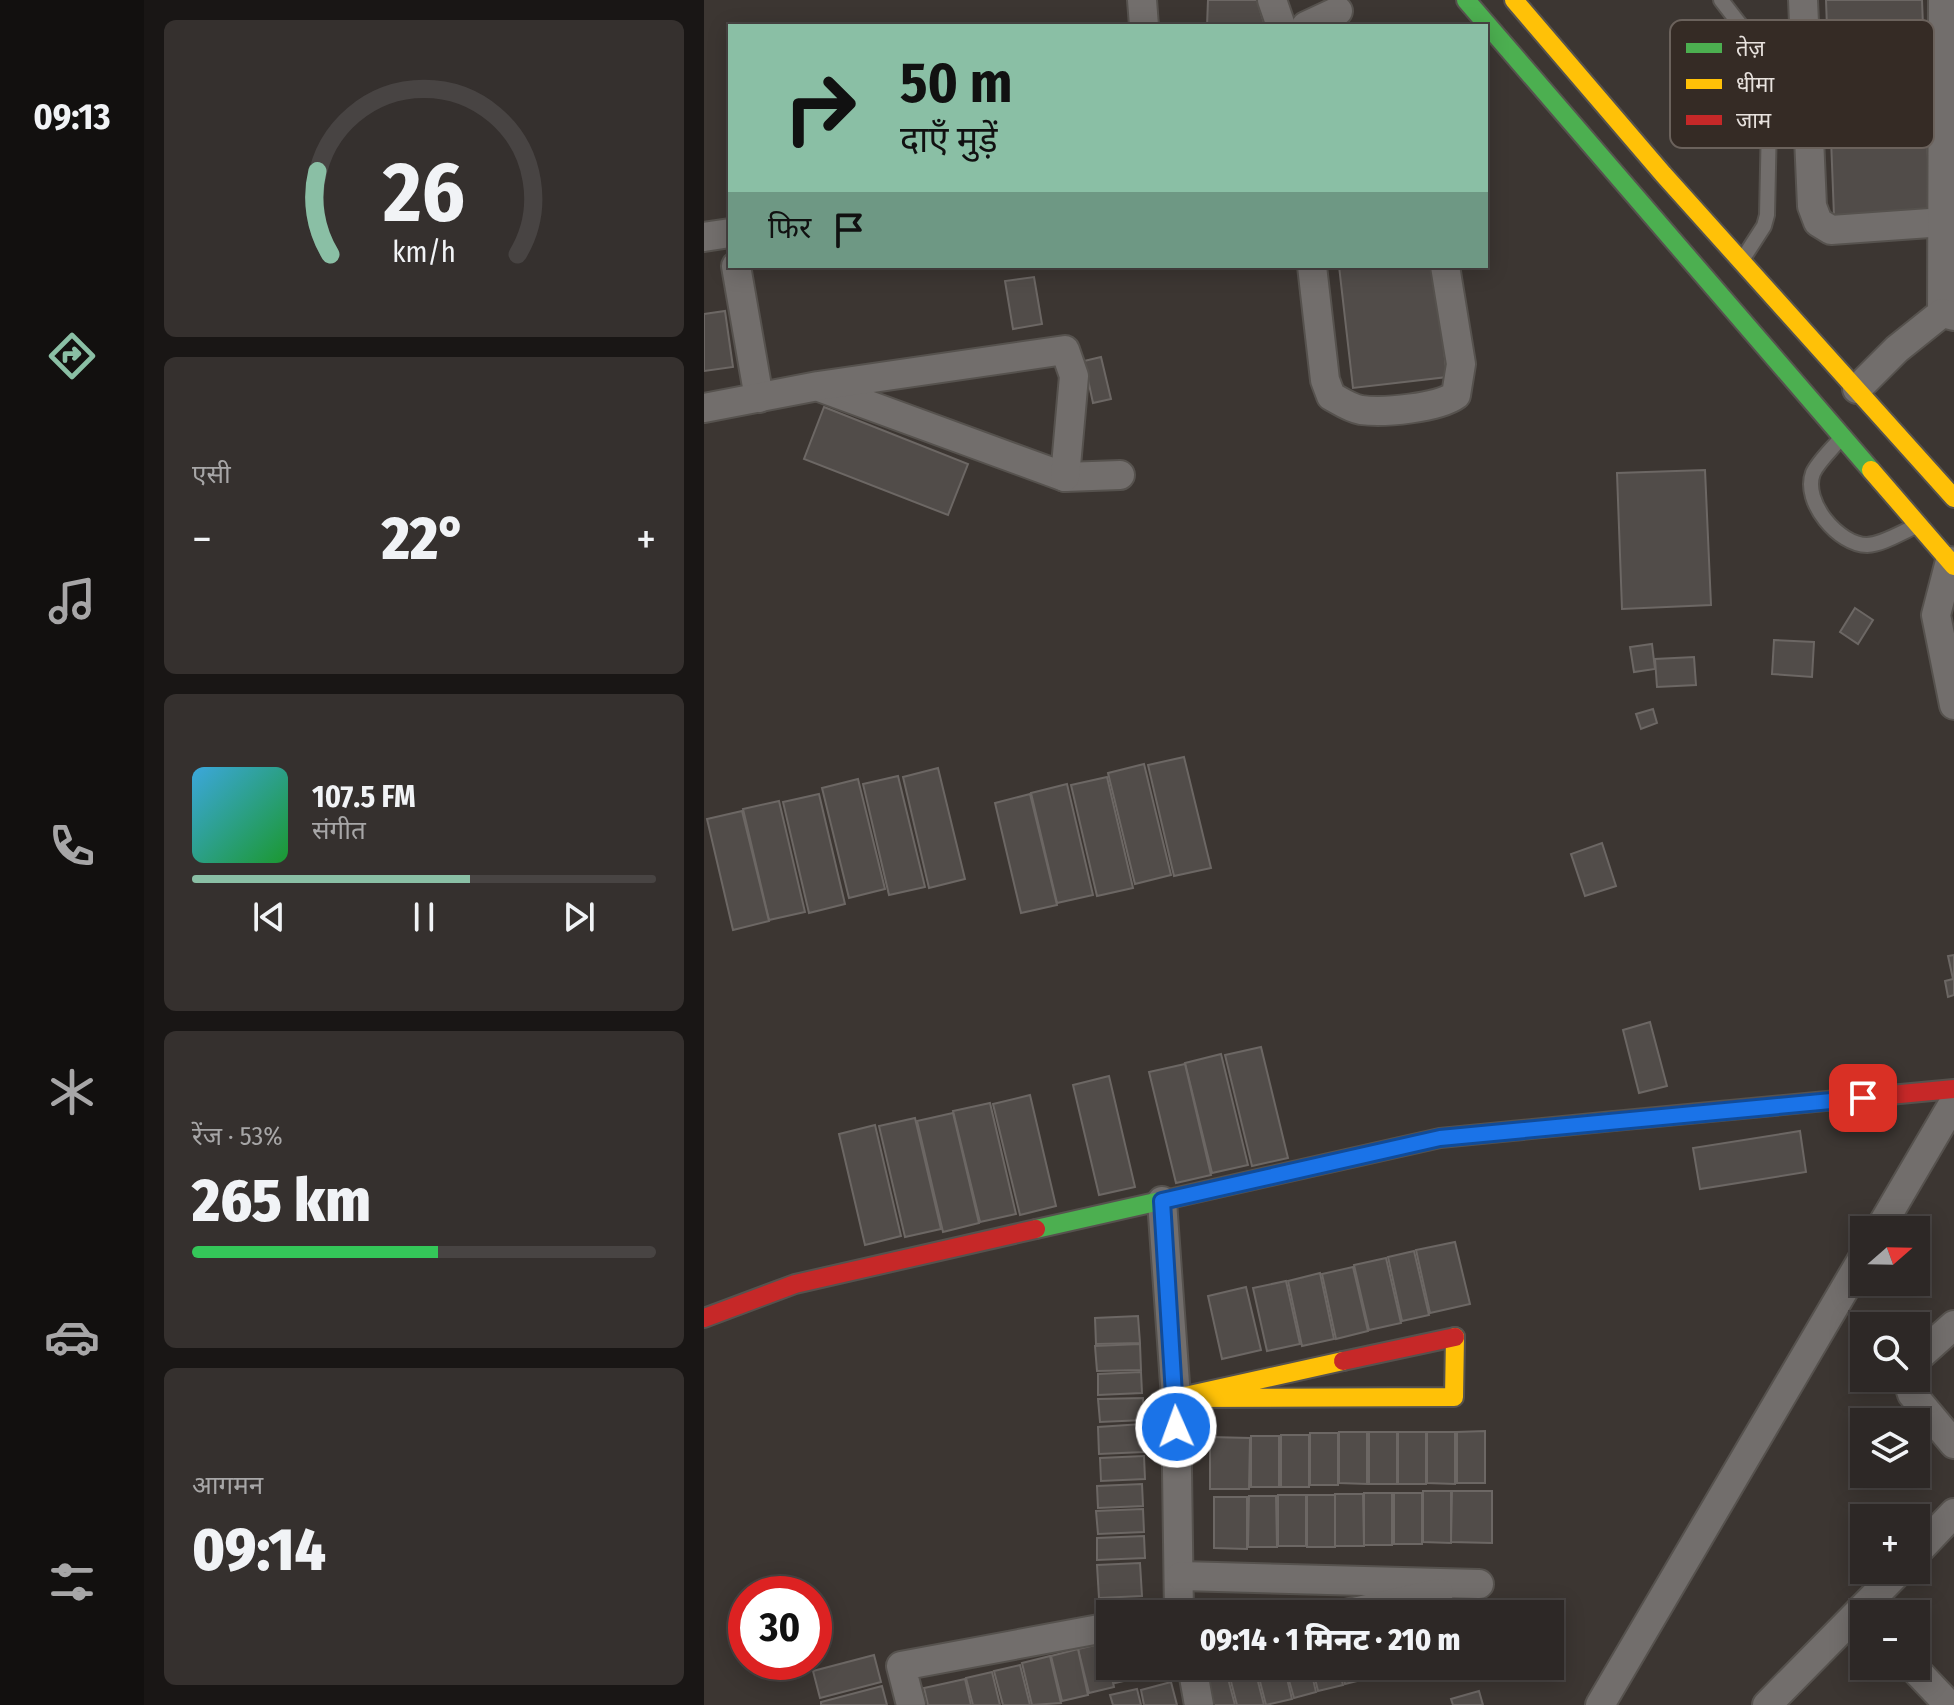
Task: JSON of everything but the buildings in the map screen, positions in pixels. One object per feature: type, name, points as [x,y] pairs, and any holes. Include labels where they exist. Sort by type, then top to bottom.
[{"type":"street","points":[[1142,0],[1144,24]]},
{"type":"street","points":[[1272,0],[1280,24]]},
{"type":"street","points":[[1466,0],[1487,24]]},
{"type":"street","points":[[1514,0],[1741,261],[1954,498]]},
{"type":"street","points":[[1803,0],[1804,20]]},
{"type":"street","points":[[1857,389],[1897,349],[1948,315],[1944,222],[1949,54],[1943,0]]},
{"type":"street","points":[[1311,24],[1339,12]]},
{"type":"street","points":[[1488,26],[1952,563],[1936,615],[1954,705]]},
{"type":"street","points":[[1809,148],[1812,206],[1818,222],[1831,230],[1944,222]]},
{"type":"street","points":[[704,237],[728,233]]},
{"type":"street","points":[[736,268],[759,398]]},
{"type":"street","points":[[1312,268],[1325,380],[1331,396],[1360,410],[1443,404],[1456,395],[1461,364],[1445,268]]},
{"type":"street","points":[[704,408],[818,386],[1065,350],[1074,376],[1065,477]]},
{"type":"street","points":[[818,386],[1065,477],[1120,475]]},
{"type":"street","points":[[704,1318],[795,1284],[1440,1138],[1954,1089]]},
{"type":"street","points":[[1887,1216],[1954,1102]]},
{"type":"street","points":[[1162,1201],[1176,1398],[1180,1600]]},
{"type":"street","points":[[1600,1705],[1850,1280]]},
{"type":"street","points":[[1930,1346],[1954,1325]]},
{"type":"street","points":[[1455,1337],[1454,1397],[1176,1398],[1191,1394],[1455,1337]]},
{"type":"street","points":[[1911,1392],[1954,1444]]},
{"type":"street","points":[[1930,1538],[1954,1513]]},
{"type":"street","points":[[1181,1576],[1479,1584],[1408,1600]]},
{"type":"street","points":[[1874,1600],[1888,1584]]},
{"type":"street","points":[[1767,1705],[1850,1625]]},
{"type":"street","points":[[911,1705],[901,1666],[1096,1630]]},
{"type":"street","points":[[1195,1680],[1199,1705]]},
{"type":"street","points":[[1925,1680],[1949,1705]]},
{"type":"lane","points":[[1721,0],[1736,20]]},
{"type":"lane","points":[[1741,261],[1764,226],[1767,215],[1768,148]]},
{"type":"lane","points":[[1842,436],[1813,474],[1812,496],[1829,523],[1850,542],[1869,545],[1918,525]]},
{"type":"traffic: fast","points":[[1466,0],[1487,24]]},
{"type":"traffic: fast","points":[[1488,26],[1871,470]]},
{"type":"traffic: fast","points":[[1036,1229],[1440,1138],[1614,1121]]},
{"type":"traffic: slow","points":[[1514,0],[1663,174],[1954,498]]},
{"type":"traffic: slow","points":[[1871,470],[1954,566]]},
{"type":"traffic: slow","points":[[1343,1361],[1176,1398],[1454,1397],[1455,1337]]},
{"type":"traffic: jam","points":[[1614,1121],[1954,1089]]},
{"type":"traffic: jam","points":[[704,1318],[795,1284],[1036,1229]]},
{"type":"traffic: jam","points":[[1343,1361],[1455,1337]]},
{"type":"route","points":[[1176,1427],[1162,1201],[1440,1138],[1863,1098]]}]
